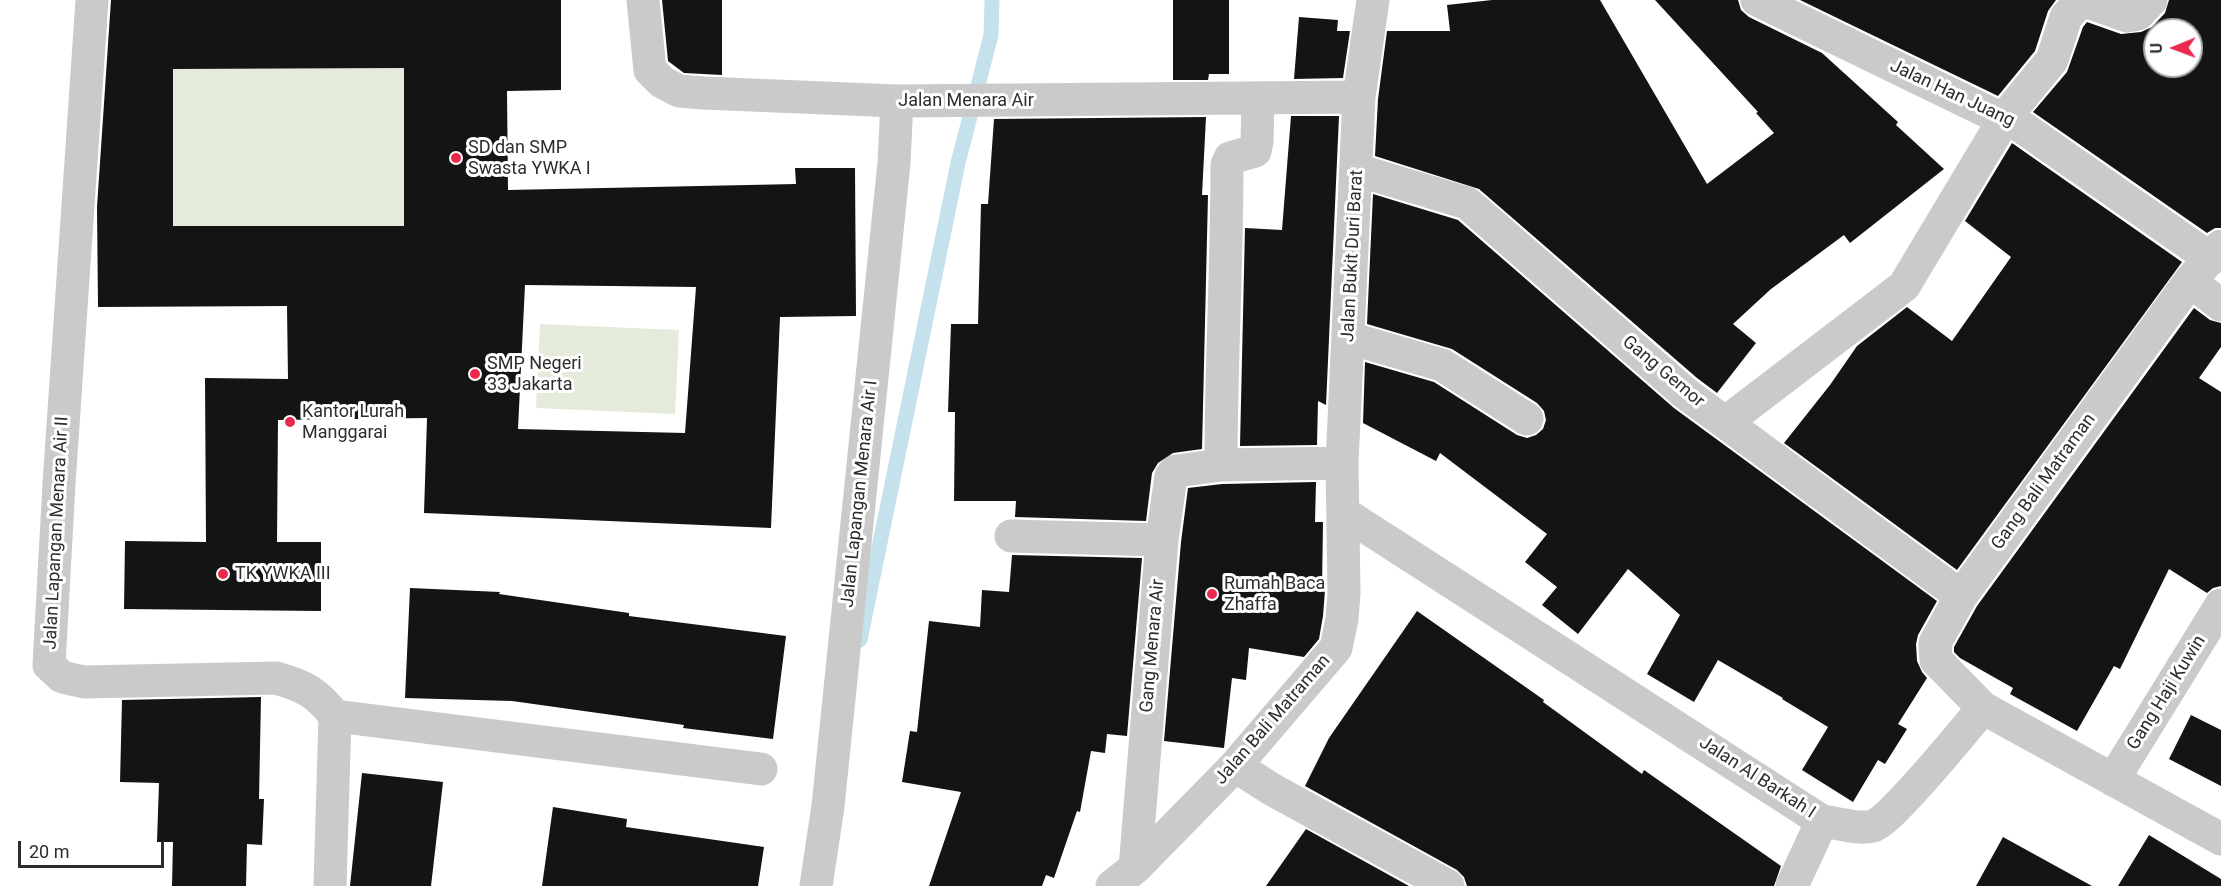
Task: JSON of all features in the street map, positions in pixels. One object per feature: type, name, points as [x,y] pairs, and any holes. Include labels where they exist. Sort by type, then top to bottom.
[{"type":"street","name":"Jalan Lapangan Menara Air II","points":[[92,0],[49,665],[62,677],[84,681],[276,678],[294,683],[319,697],[335,716]]},
{"type":"street","name":"Jalan Menara Air","points":[[643,0],[650,70],[662,82],[679,91],[897,101],[1359,97]]},
{"type":"street","name":"Jalan Bukit Duri Barat","points":[[1344,513],[1342,463],[1359,97],[1373,0]]},
{"type":"street","name":"Jalan Han Juang","points":[[1757,0],[1994,115],[2006,116],[2207,262],[2221,305]]},
{"type":"street","points":[[1726,422],[1904,286],[2006,116],[2052,60],[2066,17],[2082,0],[2127,16],[2138,14],[2151,0]]},
{"type":"street","points":[[1221,465],[1221,369],[1227,258],[1227,165],[1230,158],[1255,151],[1258,98]]},
{"type":"street","name":"Jalan Lapangan Menara Air I","points":[[816,886],[831,782],[894,163],[897,101]]},
{"type":"street","name":"Gang Gemor","points":[[1357,170],[1467,203],[1685,393],[1961,596]]},
{"type":"street","name":"Gang Bali Matraman","points":[[1983,708],[1936,660],[1935,643],[1961,596],[2207,262]]},
{"type":"street","points":[[1349,338],[1442,365],[1527,420]]},
{"type":"street","name":"Gang Menara Air","points":[[1124,877],[1171,476],[1176,471],[1221,465],[1342,463]]},
{"type":"street","name":"Jalan Bali Matraman","points":[[1124,877],[1235,766],[1336,648],[1344,594],[1344,513]]},
{"type":"street","name":"Jalan Al Barkah I","points":[[1344,513],[1822,820],[1857,826],[1875,826],[1897,807],[1983,708]]},
{"type":"street","points":[[1011,536],[1162,540]]},
{"type":"street","name":"Gang Haji Kuwin","points":[[2113,780],[2221,605]]},
{"type":"street","points":[[1983,708],[2221,839]]},
{"type":"street","points":[[330,886],[335,716],[761,769]]},
{"type":"street","points":[[1235,766],[1273,790],[1448,886]]},
{"type":"street","points":[[1792,886],[1822,820]]},
{"type":"green space","points":[[404,68],[404,226],[173,226],[173,69]]},
{"type":"green space","points":[[540,324],[679,330],[675,414],[536,408]]},
{"type":"building","points":[[111,0],[561,0],[561,90],[507,91],[508,190],[796,184],[795,168],[855,168],[856,316],[780,317],[771,528],[424,513],[427,418],[278,420],[277,542],[321,542],[321,611],[124,609],[125,541],[206,542],[205,378],[288,379],[287,306],[98,307],[97,207]],"holes":[[[404,68],[404,226],[173,226],[173,69]],[[525,285],[696,287],[685,433],[518,429]]]},
{"type":"building","points":[[662,0],[722,0],[722,75],[684,73],[668,61]]},
{"type":"building","points":[[1173,0],[1229,0],[1229,74],[1209,74],[1208,80],[1173,80]]},
{"type":"building","points":[[1492,0],[1600,0],[1707,184],[1774,133],[1756,113],[1758,112],[1655,0],[1738,0],[1741,10],[1749,17],[1822,53],[1898,122],[1896,125],[1944,169],[1850,243],[1844,235],[1771,289],[1733,324],[1756,343],[1717,393],[1479,189],[1375,156],[1378,99],[1387,31],[1450,31],[1447,5]]},
{"type":"building","points":[[1800,0],[2056,0],[2048,11],[2035,51],[1998,96]]},
{"type":"building","points":[[2169,0],[2221,0],[2221,228],[2215,228],[2207,233],[2033,112],[2067,72],[2083,27],[2087,22],[2121,34],[2143,31],[2143,78],[2203,78],[2203,18],[2160,18],[2165,13]]},
{"type":"building","points":[[1299,17],[1338,20],[1337,31],[1350,31],[1343,78],[1294,79]]},
{"type":"building","points":[[1291,116],[1339,116],[1326,405],[1318,401],[1317,445],[1240,446],[1245,228],[1282,230]]},
{"type":"building","points":[[1206,117],[1202,195],[1208,195],[1202,449],[1173,453],[1158,463],[1152,473],[1146,521],[1015,517],[1016,501],[954,501],[955,412],[948,412],[951,324],[978,324],[981,204],[988,204],[994,119]]},
{"type":"building","points":[[2012,143],[2182,262],[1957,570],[1784,443],[1830,385],[1857,346],[1907,307],[1952,341],[2011,257],[1965,221]]},
{"type":"building","points":[[1373,194],[1458,220],[1674,408],[1937,601],[1918,635],[1917,661],[1927,678],[1898,724],[1907,729],[1885,764],[1878,760],[1853,802],[1802,770],[1828,727],[1783,698],[1718,660],[1694,702],[1647,674],[1680,615],[1628,569],[1578,634],[1542,605],[1557,587],[1525,562],[1547,534],[1440,453],[1436,461],[1363,423],[1365,362],[1434,382],[1517,435],[1527,438],[1536,435],[1543,429],[1546,420],[1544,411],[1537,403],[1452,349],[1367,324]]},
{"type":"building","points":[[2194,308],[2210,320],[2221,323],[2221,347],[2199,378],[2221,392],[2221,586],[2207,593],[2169,569],[2120,669],[2114,666],[2077,731],[2010,694],[2013,688],[1960,658],[1954,652],[1954,647],[1977,606]]},
{"type":"building","points":[[1316,482],[1315,522],[1323,522],[1322,589],[1325,590],[1319,639],[1304,657],[1249,648],[1246,680],[1232,678],[1224,748],[1164,741],[1181,542],[1188,488],[1222,484]]},
{"type":"building","points":[[1012,555],[1142,558],[1127,736],[1107,734],[1105,753],[1091,751],[1080,812],[1077,811],[1054,878],[1046,875],[1042,886],[929,886],[961,792],[902,782],[910,731],[917,732],[929,621],[980,627],[982,590],[1009,592]]},
{"type":"building","points":[[410,588],[500,592],[499,594],[629,613],[629,616],[786,636],[773,739],[683,728],[684,725],[512,701],[405,698]]},
{"type":"building","points":[[1417,611],[1544,700],[1543,702],[1642,774],[1644,770],[1781,866],[1774,886],[1467,886],[1464,877],[1457,870],[1305,786],[1329,738]]},
{"type":"building","points":[[261,697],[259,799],[264,799],[262,845],[247,844],[246,886],[172,886],[173,842],[157,842],[159,783],[120,782],[122,700]]},
{"type":"building","points":[[2191,715],[2221,730],[2221,786],[2169,759]]},
{"type":"building","points":[[362,773],[443,782],[431,886],[350,886]]},
{"type":"building","points":[[553,807],[627,819],[626,827],[764,847],[758,886],[542,886]]},
{"type":"building","points":[[1306,829],[1409,886],[1266,886]]},
{"type":"building","points":[[2149,835],[2221,879],[2221,886],[2118,886]]},
{"type":"building","points":[[2003,837],[2092,886],[1976,886]]},
{"type":"waterway","points":[[860,640],[958,163],[991,35],[992,0]]},
{"type":"place","name":"SD dan SMP Swasta YWKA I","points":[[456,158]]},
{"type":"place","name":"SMP Negeri 33 Jakarta","points":[[475,374]]},
{"type":"place","name":"Kantor Lurah Manggarai","points":[[290,422]]},
{"type":"place","name":"TK YWKA III","points":[[223,574]]},
{"type":"place","name":"Rumah Baca Zhaffa","points":[[1212,594]]}]
